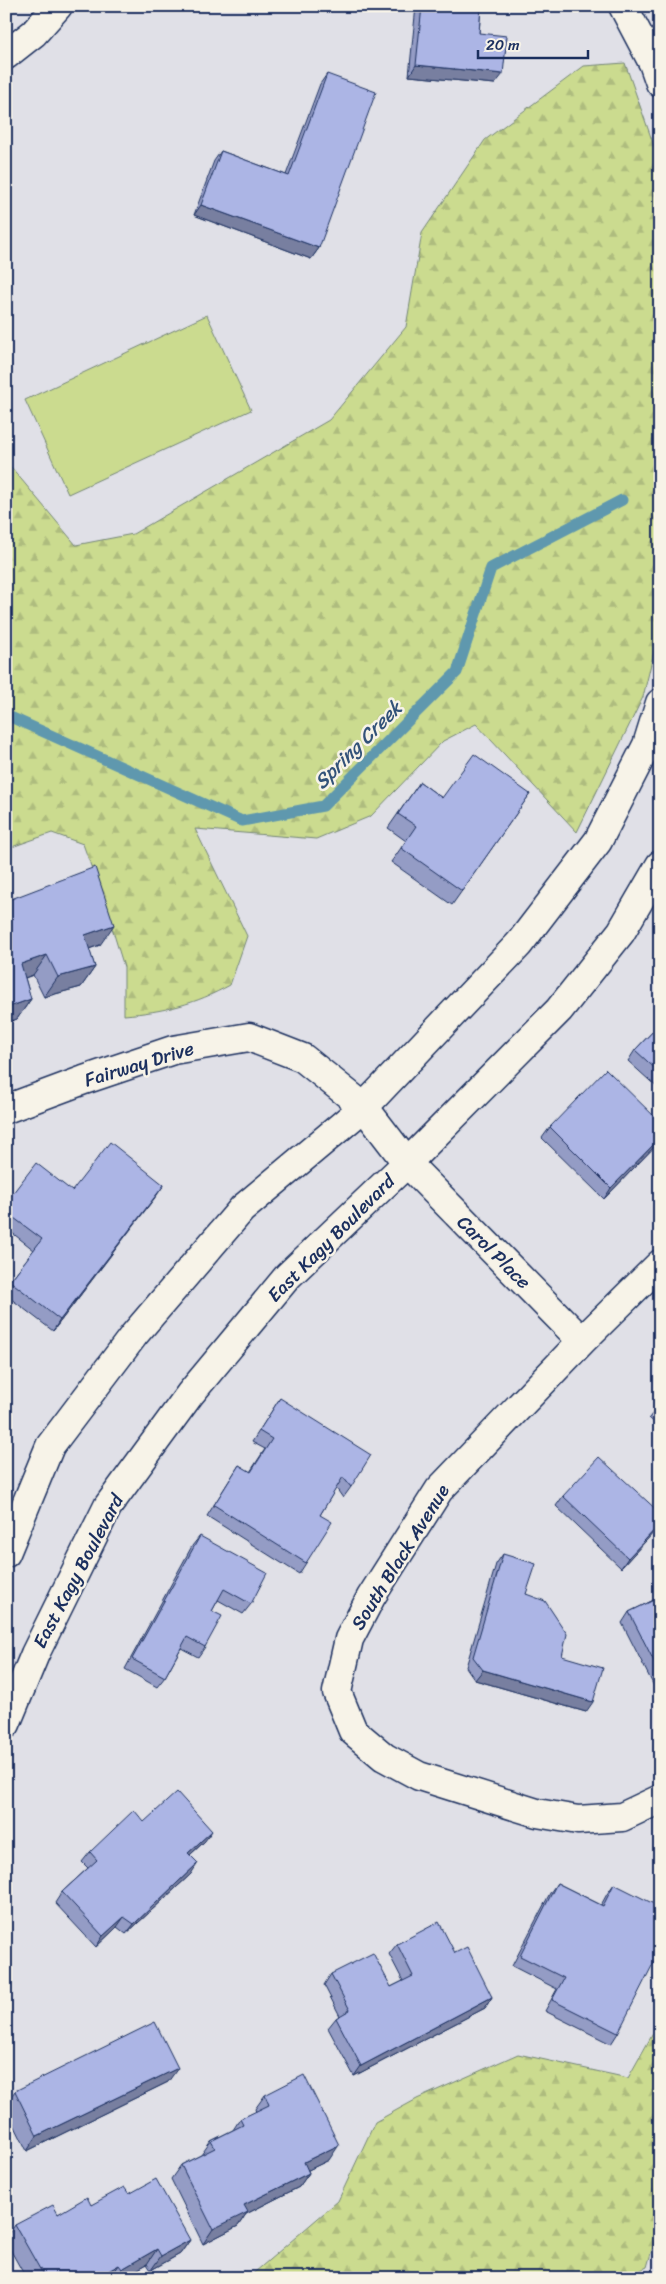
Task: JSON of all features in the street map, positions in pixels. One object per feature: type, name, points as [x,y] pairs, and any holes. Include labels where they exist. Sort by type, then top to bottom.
[{"type":"main road","points":[[6,54],[34,33],[58,6]]},
{"type":"main road","points":[[623,6],[653,63],[660,83]]},
{"type":"main road","points":[[6,1553],[50,1446],[134,1335],[242,1209],[364,1107],[519,944],[598,841],[647,745],[660,703]]},
{"type":"main road","name":"East Kagy Boulevard","points":[[6,1724],[35,1654],[108,1506],[190,1394],[288,1276],[407,1163],[559,1010],[621,932],[660,865]]},
{"type":"main road","name":"Fairway Drive","points":[[6,1109],[173,1050],[249,1037],[303,1058],[364,1107],[407,1163]]},
{"type":"main road","name":"Carol Place","points":[[407,1163],[582,1341]]},
{"type":"main road","name":"South Black Avenue","points":[[660,1264],[582,1341],[439,1490],[371,1597],[349,1639],[337,1692],[353,1731],[384,1756],[419,1776],[538,1813],[578,1820],[622,1817],[660,1799]]},
{"type":"green space","points":[[625,63],[660,163],[660,627],[643,697],[577,832],[476,724],[443,741],[371,816],[316,839],[195,829],[247,936],[230,985],[205,997],[179,1006],[152,1012],[124,1015],[124,967],[105,905],[83,844],[52,833],[6,849],[6,461],[76,545],[133,534],[329,420],[406,327],[422,233],[485,140],[584,66]]},
{"type":"green space","points":[[207,315],[251,410],[68,494],[25,400]]},
{"type":"green space","points":[[660,2021],[660,2222],[647,2267],[625,2278],[248,2278],[338,2201],[375,2122],[417,2099],[518,2054],[628,2078]]},
{"type":"building","points":[[422,6],[481,6],[479,33],[507,36],[503,74],[416,65]]},
{"type":"building","points":[[327,74],[376,92],[319,248],[201,205],[221,151],[289,176]]},
{"type":"building","points":[[474,754],[530,794],[462,891],[401,848],[416,826],[398,814],[420,782],[442,798]]},
{"type":"building","points":[[95,867],[114,925],[85,935],[95,967],[58,977],[47,955],[21,964],[31,999],[6,1008],[6,901]]},
{"type":"building","points":[[660,1024],[660,1073],[635,1050]]},
{"type":"building","points":[[606,1069],[660,1122],[660,1138],[611,1188],[550,1127]]},
{"type":"building","points":[[110,1142],[164,1185],[60,1320],[10,1281],[42,1239],[6,1212],[6,1202],[36,1163],[72,1191]]},
{"type":"building","points":[[280,1398],[371,1455],[351,1487],[343,1477],[320,1515],[332,1522],[306,1563],[214,1505],[239,1465],[251,1472],[272,1439],[259,1431]]},
{"type":"building","points":[[599,1457],[660,1513],[660,1524],[628,1558],[563,1496]]},
{"type":"building","points":[[200,1536],[267,1573],[251,1604],[224,1589],[212,1611],[222,1616],[205,1647],[187,1637],[165,1677],[132,1659]]},
{"type":"building","points":[[503,1554],[536,1564],[526,1594],[545,1601],[567,1634],[562,1656],[603,1668],[593,1702],[483,1670],[473,1657]]},
{"type":"building","points":[[660,1597],[660,1673],[629,1612]]},
{"type":"building","points":[[177,1792],[212,1831],[188,1853],[198,1863],[134,1924],[124,1917],[103,1936],[62,1892],[97,1860],[90,1852],[134,1810],[144,1822]]},
{"type":"building","points":[[557,1883],[603,1906],[614,1884],[660,1907],[660,1950],[618,2033],[552,2000],[564,1978],[520,1956]]},
{"type":"building","points":[[439,1922],[455,1953],[467,1947],[492,1997],[361,2066],[336,2018],[350,2010],[331,1974],[373,1953],[391,1987],[413,1976],[397,1944]]},
{"type":"building","points":[[155,2022],[178,2068],[37,2136],[15,2091]]},
{"type":"building","points":[[304,2075],[339,2145],[304,2162],[309,2173],[244,2205],[248,2212],[213,2229],[181,2165],[215,2148],[211,2141],[243,2125],[240,2119],[269,2105],[265,2095]]},
{"type":"building","points":[[156,2179],[190,2240],[161,2256],[157,2249],[122,2269],[119,2265],[96,2278],[45,2278],[15,2225],[53,2205],[58,2214],[87,2197],[91,2205],[124,2187],[129,2194]]},
{"type":"waterway","name":"Spring Creek","points":[[6,715],[242,821],[323,806],[457,672],[491,568],[622,500]]}]
